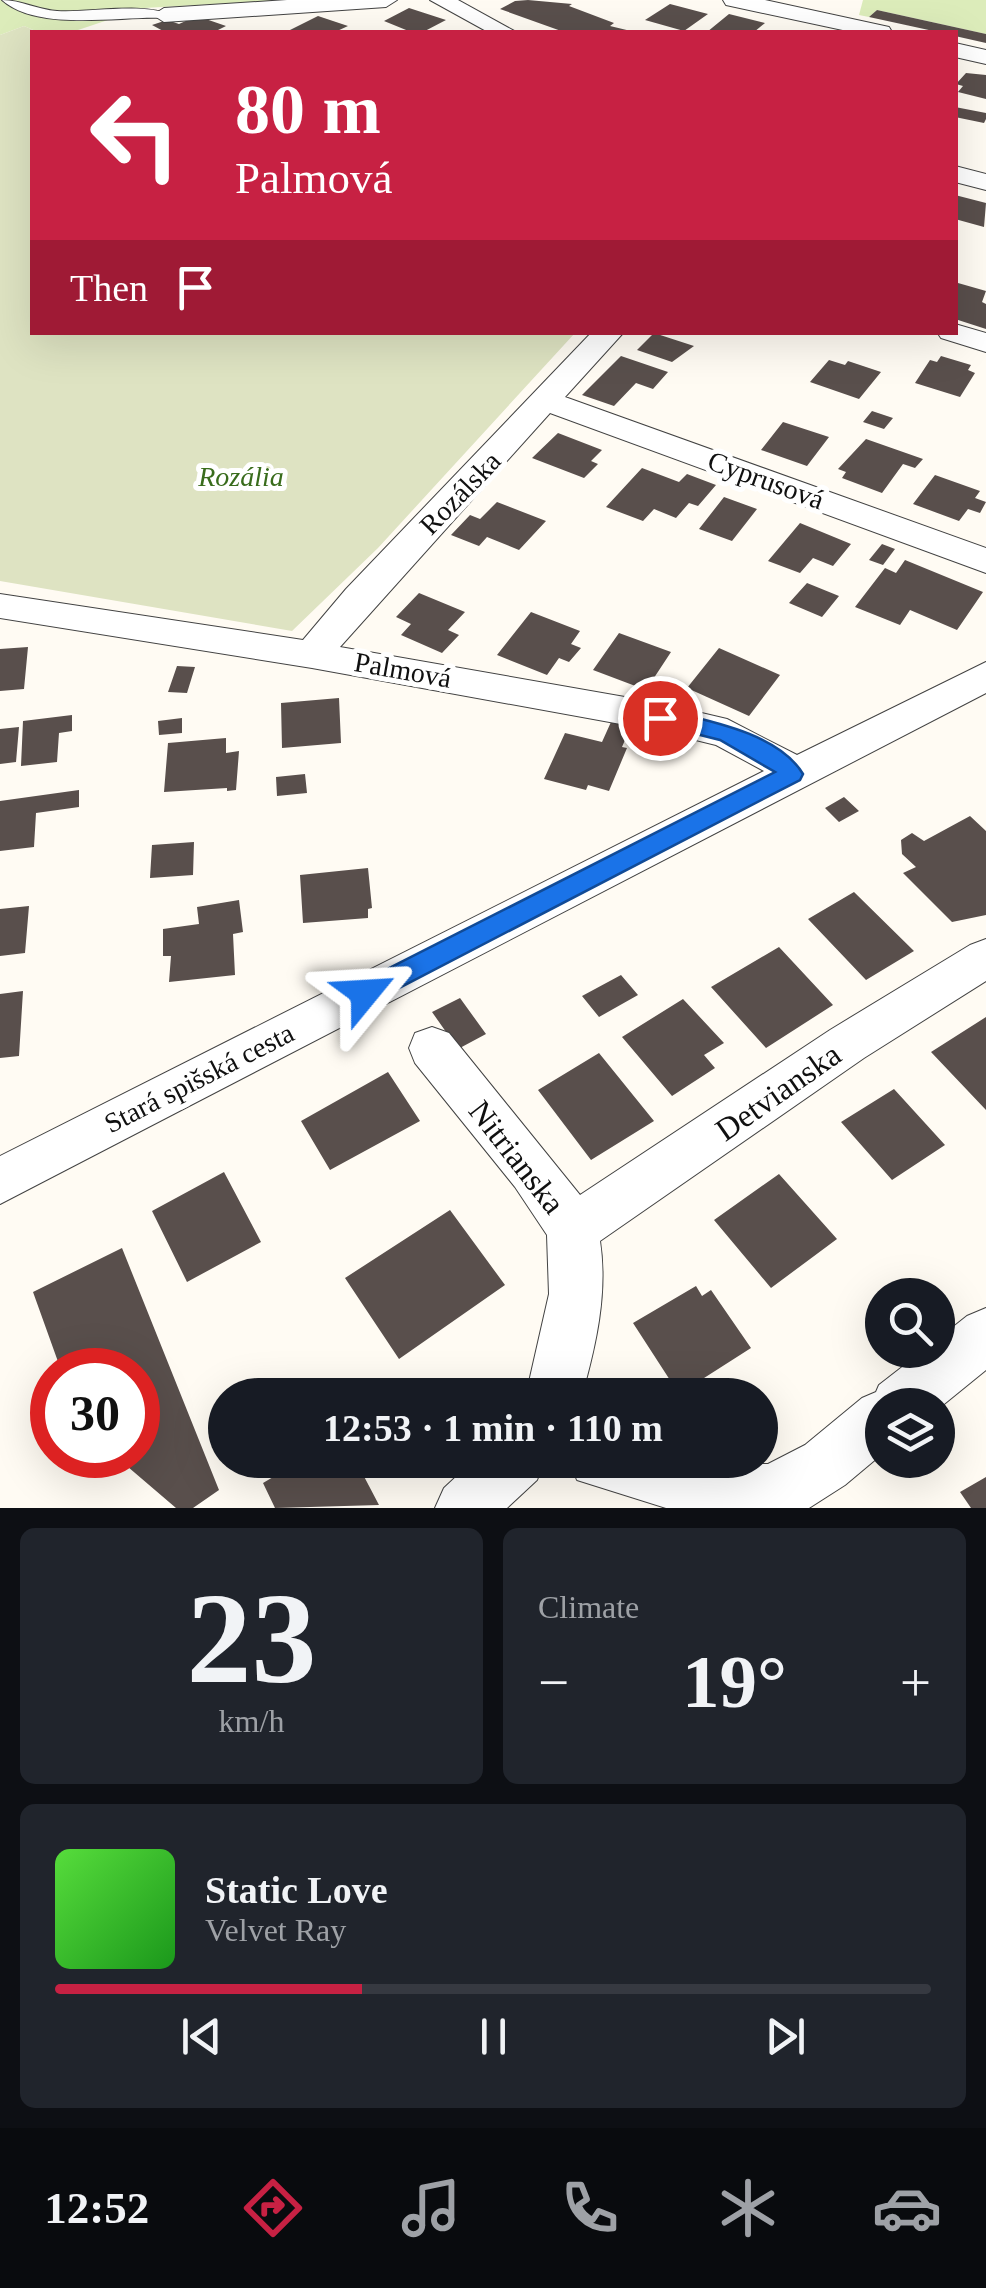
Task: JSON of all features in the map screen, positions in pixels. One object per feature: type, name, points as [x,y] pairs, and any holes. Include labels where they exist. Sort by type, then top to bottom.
[{"type":"street","points":[[164,15],[386,0]]},
{"type":"street","points":[[441,0],[501,30]]},
{"type":"street","points":[[741,0],[871,30]]},
{"type":"street","points":[[241,8],[245,17],[266,30]]},
{"type":"street","points":[[958,51],[986,57]]},
{"type":"street","points":[[958,175],[986,182]]},
{"type":"street","points":[[958,334],[986,343]]},
{"type":"street","name":"Rozálska","points":[[312,655],[360,598],[607,335]]},
{"type":"street","name":"Cyprusová","points":[[546,401],[986,561]]},
{"type":"street","name":"Palmová","points":[[0,606],[312,655],[726,733],[766,753],[792,774]]},
{"type":"street","name":"Stará spišská cesta","points":[[0,1180],[986,676]]},
{"type":"street","name":"Detvianska","points":[[572,1230],[846,1044],[986,958]]},
{"type":"street","name":"Nitrianska","points":[[432,1048],[572,1230],[576,1269],[573,1305],[558,1378]]},
{"type":"street","points":[[920,1388],[986,1335]]},
{"type":"street","points":[[668,1478],[735,1495],[759,1495],[786,1488],[865,1430]]},
{"type":"street","points":[[464,1508],[497,1478]]},
{"type":"lane","points":[[8,0],[18,10],[36,14],[138,11],[164,15]]},
{"type":"green space","points":[[0,0],[290,0],[144,8],[78,30],[33,30],[24,26],[0,35]]},
{"type":"green space","points":[[863,0],[986,0],[986,34],[877,10],[869,17],[859,15]]},
{"type":"green space","name":"Rozália","points":[[24,26],[33,30],[30,30],[30,335],[573,335],[378,548],[292,631],[0,581],[0,35]]},
{"type":"building","points":[[515,1],[572,4],[569,6],[627,30],[558,30],[500,9]]},
{"type":"building","points":[[670,4],[708,14],[685,30],[645,20]]},
{"type":"building","points":[[409,8],[446,20],[427,30],[406,30],[384,21]]},
{"type":"building","points":[[877,10],[986,34],[986,43],[958,37],[958,30],[929,30],[869,17]]},
{"type":"building","points":[[729,14],[765,23],[756,30],[709,30]]},
{"type":"building","points":[[197,16],[226,26],[218,30],[161,30],[152,25],[167,20],[179,24]]},
{"type":"building","points":[[318,16],[348,26],[339,30],[290,30]]},
{"type":"building","points":[[966,73],[986,75],[986,99],[958,92],[963,86],[958,82]]},
{"type":"building","points":[[958,108],[986,113],[984,123],[958,118]]},
{"type":"building","points":[[958,196],[986,203],[984,227],[958,220]]},
{"type":"building","points":[[958,283],[986,291],[982,302],[986,304],[986,329],[958,320]]},
{"type":"building","points":[[652,335],[694,346],[672,362],[637,350]]},
{"type":"building","points":[[621,356],[668,372],[653,389],[636,383],[614,406],[582,395]]},
{"type":"building","points":[[941,356],[971,365],[968,370],[975,373],[960,397],[915,383],[930,360],[937,362]]},
{"type":"building","points":[[829,360],[845,365],[848,361],[881,372],[859,399],[810,382]]},
{"type":"building","points":[[872,411],[893,418],[884,429],[863,422]]},
{"type":"building","points":[[783,422],[829,437],[807,466],[761,450]]},
{"type":"building","points":[[558,433],[602,450],[591,461],[598,464],[584,478],[532,458]]},
{"type":"building","points":[[866,439],[923,459],[915,468],[903,464],[882,493],[842,478],[846,472],[838,469]]},
{"type":"building","points":[[642,468],[679,482],[687,474],[716,485],[698,506],[689,503],[676,518],[654,509],[643,521],[606,507]]},
{"type":"building","points":[[935,475],[980,491],[975,498],[986,502],[980,513],[968,509],[959,521],[913,504]]},
{"type":"building","points":[[724,497],[757,509],[732,541],[699,529]]},
{"type":"building","points":[[497,502],[546,521],[519,550],[487,537],[479,546],[451,535],[470,515],[480,519]]},
{"type":"building","points":[[800,523],[851,544],[833,566],[813,558],[800,573],[768,561]]},
{"type":"building","points":[[882,544],[895,549],[883,565],[869,560]]},
{"type":"building","points":[[905,560],[983,592],[957,630],[910,610],[900,625],[855,607],[885,568],[896,573]]},
{"type":"building","points":[[807,583],[839,596],[822,617],[789,603]]},
{"type":"building","points":[[419,593],[465,612],[448,630],[459,635],[442,653],[401,635],[411,624],[396,617]]},
{"type":"building","points":[[531,612],[580,631],[571,644],[581,648],[569,662],[559,658],[547,675],[497,655]]},
{"type":"building","points":[[619,633],[671,652],[646,690],[593,670]]},
{"type":"building","points":[[28,647],[24,689],[0,691],[0,649]]},
{"type":"building","points":[[719,648],[780,675],[749,716],[687,688]]},
{"type":"building","points":[[177,666],[195,667],[187,693],[168,692]]},
{"type":"building","points":[[339,698],[341,743],[282,748],[281,703]]},
{"type":"building","points":[[72,715],[72,731],[59,733],[57,762],[21,766],[23,721]]},
{"type":"building","points":[[182,718],[182,733],[159,735],[158,721]]},
{"type":"building","points":[[611,722],[631,726],[622,747],[627,748],[609,791],[588,785],[586,790],[544,779],[565,733],[602,742]]},
{"type":"building","points":[[19,727],[16,762],[0,764],[0,729]]},
{"type":"building","points":[[226,738],[226,753],[239,751],[236,790],[164,792],[168,743]]},
{"type":"building","points":[[305,774],[307,793],[277,796],[276,777]]},
{"type":"building","points":[[79,790],[79,807],[36,813],[34,847],[0,851],[0,801]]},
{"type":"building","points":[[844,797],[859,811],[839,822],[825,808]]},
{"type":"building","points":[[970,816],[986,831],[986,915],[952,922],[903,873],[916,867],[902,854],[901,840],[912,833],[924,841]]},
{"type":"building","points":[[194,842],[193,875],[150,878],[152,845]]},
{"type":"building","points":[[368,868],[372,908],[368,909],[368,918],[303,923],[300,875]]},
{"type":"building","points":[[854,892],[914,951],[866,980],[808,919]]},
{"type":"building","points":[[239,900],[243,932],[233,934],[235,975],[169,982],[171,956],[163,956],[163,929],[199,924],[197,907]]},
{"type":"building","points":[[29,906],[25,953],[0,956],[0,909]]},
{"type":"building","points":[[779,947],[833,1005],[766,1048],[711,987]]},
{"type":"building","points":[[621,975],[638,995],[599,1017],[582,996]]},
{"type":"building","points":[[23,991],[19,1056],[0,1058],[0,994]]},
{"type":"building","points":[[460,998],[486,1034],[458,1049],[432,1012]]},
{"type":"building","points":[[683,999],[724,1043],[704,1055],[715,1068],[672,1096],[622,1037]]},
{"type":"building","points":[[986,1017],[986,1110],[931,1052]]},
{"type":"building","points":[[599,1053],[654,1121],[591,1160],[538,1090]]},
{"type":"building","points":[[388,1072],[420,1121],[330,1170],[301,1121]]},
{"type":"building","points":[[894,1089],[945,1145],[892,1180],[841,1122]]},
{"type":"building","points":[[224,1172],[261,1242],[187,1282],[152,1211]]},
{"type":"building","points":[[779,1174],[837,1239],[771,1288],[714,1220]]},
{"type":"building","points":[[450,1210],[505,1285],[399,1359],[345,1278]]},
{"type":"building","points":[[122,1248],[208,1463],[208,1478],[214,1478],[219,1490],[193,1508],[176,1508],[141,1478],[160,1478],[160,1348],[53,1348],[33,1292]]},
{"type":"building","points":[[696,1286],[702,1296],[711,1290],[751,1348],[704,1378],[669,1378],[633,1323]]},
{"type":"building","points":[[986,1477],[986,1508],[971,1508],[960,1492]]},
{"type":"building","points":[[271,1478],[365,1478],[379,1505],[275,1508],[263,1483]]},
{"type":"route","points":[[365,993],[792,774],[778,760],[726,733],[660,718]]}]
